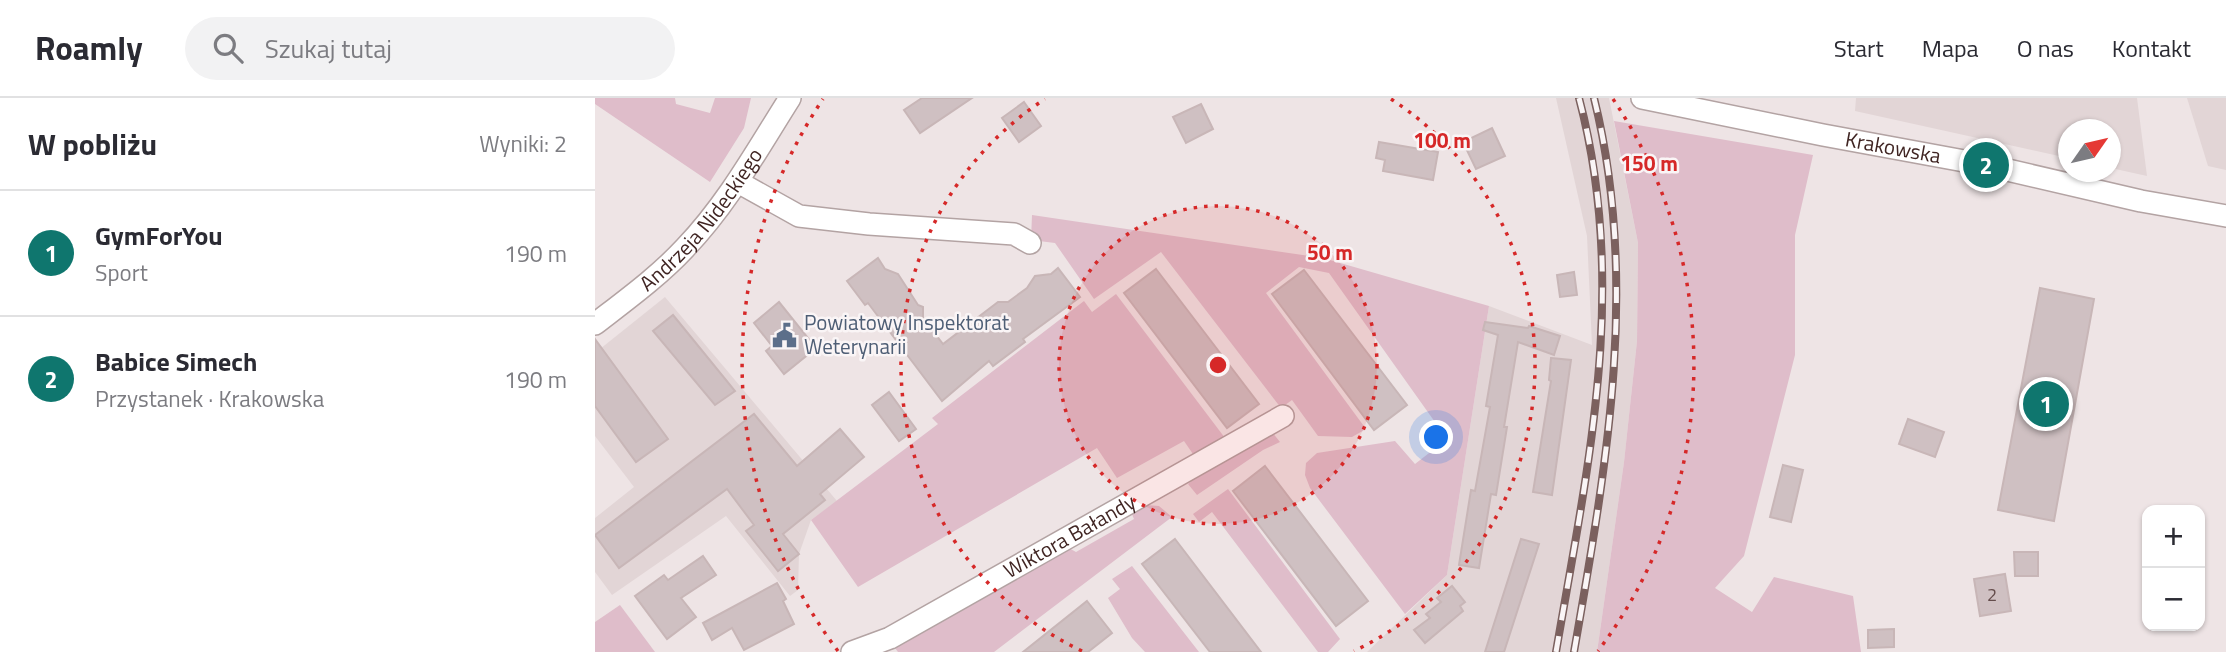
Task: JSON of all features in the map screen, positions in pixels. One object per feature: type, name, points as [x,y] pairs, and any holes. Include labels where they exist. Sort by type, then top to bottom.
[{"type":"street","name":"Andrzeja Nideckiego","points":[[595,324],[673,260],[703,227],[738,182],[790,98]]},
{"type":"street","name":"Krakowska","points":[[1642,98],[1986,165],[2141,201],[2226,216]]},
{"type":"street","points":[[738,182],[799,216],[869,224],[1014,234],[1030,243]]},
{"type":"street","name":"Wiktora Bałandy","points":[[852,652],[901,631],[1283,416]]},
{"type":"shaded area","points":[[595,98],[675,98],[676,104],[710,113],[715,98],[751,98],[744,128],[710,182],[595,104]]},
{"type":"shaded area","points":[[1556,98],[1609,98],[1638,243],[1637,341],[1624,462],[1597,652],[1367,652],[1447,575],[1489,306],[1592,345],[1587,236]]},
{"type":"shaded area","points":[[1856,98],[2137,98],[2147,176],[2121,170],[2121,119],[2058,119],[2058,156],[1855,111]]},
{"type":"shaded area","points":[[2187,98],[2226,98],[2226,170],[2208,166]]},
{"type":"shaded area","points":[[1614,121],[1813,155],[1795,235],[1795,355],[1744,556],[1715,588],[1752,612],[1774,577],[1853,596],[1861,652],[1597,652],[1624,462],[1637,341],[1638,243]]},
{"type":"shaded area","points":[[1032,215],[1323,258],[1489,306],[1447,575],[1405,614],[1310,488],[1305,475],[1306,463],[1317,453],[1395,441],[1415,464],[1447,439],[1329,273],[1299,267],[1266,293],[1366,429],[1352,437],[1318,436],[1292,400],[1281,408],[1161,252],[1094,299],[1055,243],[1031,240]]},
{"type":"shaded area","points":[[1116,294],[1225,438],[1195,457],[1184,441],[1117,478],[1097,448],[858,587],[811,520],[938,424],[932,418],[1084,301],[1092,312]]},
{"type":"shaded area","points":[[665,297],[837,501],[811,520],[799,554],[798,590],[790,596],[726,516],[612,595],[595,572],[595,518],[634,487],[595,436],[595,353]]},
{"type":"shaded area","points":[[1272,432],[1280,442],[1263,450],[1197,495],[1188,484],[1196,477]]},
{"type":"shaded area","points":[[1228,489],[1340,639],[1328,652],[1318,652],[1212,512],[1199,522],[1193,514]]},
{"type":"shaded area","points":[[1146,505],[1159,506],[1172,517],[994,652],[898,652],[892,644],[1067,547],[1076,552],[1134,519],[1131,512]]},
{"type":"shaded area","points":[[1132,566],[1199,652],[1145,652],[1132,638],[1108,598],[1120,589],[1112,579]]},
{"type":"shaded area","points":[[620,605],[655,652],[595,652],[595,622]]},
{"type":"building","points":[[922,98],[972,98],[920,133],[904,110]]},
{"type":"building","points":[[1024,102],[1041,126],[1019,142],[1002,118]]},
{"type":"building","points":[[1201,104],[1213,129],[1186,143],[1173,117]]},
{"type":"building","points":[[1492,128],[1505,156],[1476,169],[1463,142]]},
{"type":"building","points":[[1379,142],[1438,152],[1433,180],[1383,171],[1385,160],[1376,158]]},
{"type":"building","points":[[878,258],[885,269],[898,274],[918,305],[923,307],[923,318],[943,344],[998,302],[1008,302],[1027,288],[1035,276],[1051,274],[1058,268],[1080,297],[1023,339],[1025,342],[993,366],[989,361],[942,401],[868,303],[865,305],[847,281]]},
{"type":"building","points":[[1156,269],[1259,404],[1227,428],[1124,293]]},
{"type":"building","points":[[1304,270],[1407,405],[1374,430],[1272,294]]},
{"type":"building","points":[[1574,272],[1577,295],[1560,297],[1557,275]]},
{"type":"building","points":[[2040,288],[2094,299],[2054,521],[1998,510]]},
{"type":"building","name":"Powiatowy Inspektorat Weterynarii","points":[[779,302],[816,348],[784,374],[766,351],[772,346],[754,323]]},
{"type":"building","points":[[673,315],[735,391],[715,405],[653,331]]},
{"type":"building","points":[[1485,322],[1529,326],[1560,336],[1554,355],[1518,342],[1496,495],[1491,494],[1479,568],[1459,565],[1471,490],[1475,491],[1490,407],[1486,406],[1498,335],[1483,330]]},
{"type":"building","points":[[595,339],[668,439],[636,462],[595,406]]},
{"type":"building","points":[[1551,358],[1571,360],[1552,495],[1533,492],[1551,381]]},
{"type":"building","points":[[889,392],[916,429],[899,441],[872,405]]},
{"type":"building","points":[[754,414],[797,466],[840,429],[864,457],[820,494],[825,500],[783,534],[799,554],[778,571],[746,531],[754,525],[727,489],[619,568],[595,535]]},
{"type":"building","points":[[1908,419],[1944,432],[1935,457],[1899,444]]},
{"type":"building","points":[[1783,465],[1803,470],[1791,522],[1770,517]]},
{"type":"building","points":[[1265,466],[1368,601],[1336,626],[1233,491]]},
{"type":"building","points":[[1175,539],[1261,652],[1210,652],[1142,564]]},
{"type":"building","points":[[1521,539],[1539,544],[1504,652],[1485,652]]},
{"type":"building","points":[[2014,552],[2038,552],[2038,576],[2015,576]]},
{"type":"building","points":[[703,556],[716,575],[681,598],[696,617],[667,639],[635,596],[664,575],[668,580]]},
{"type":"building","points":[[2005,574],[2011,611],[1980,616],[1974,579]]},
{"type":"building","points":[[777,583],[786,599],[783,601],[794,624],[744,650],[732,628],[712,640],[703,623]]},
{"type":"building","points":[[1452,586],[1465,602],[1460,606],[1463,611],[1425,643],[1414,630],[1430,618],[1426,614],[1441,602],[1437,598]]},
{"type":"building","points":[[1087,601],[1112,633],[1088,652],[1023,652]]},
{"type":"building","points":[[1894,629],[1894,647],[1868,648],[1868,630]]},
{"type":"railway","points":[[1556,652],[1591,444],[1602,307],[1601,238],[1594,168],[1579,98]]},
{"type":"railway","points":[[1574,652],[1607,445],[1616,306],[1615,237],[1608,167],[1594,98]]},
{"type":"place","name":"Babice Simech","points":[[1986,165]]},
{"type":"place","name":"Powiatowy Inspektorat Weterynarii","points":[[784,335]]},
{"type":"place","name":"GymForYou","points":[[2046,404]]}]
